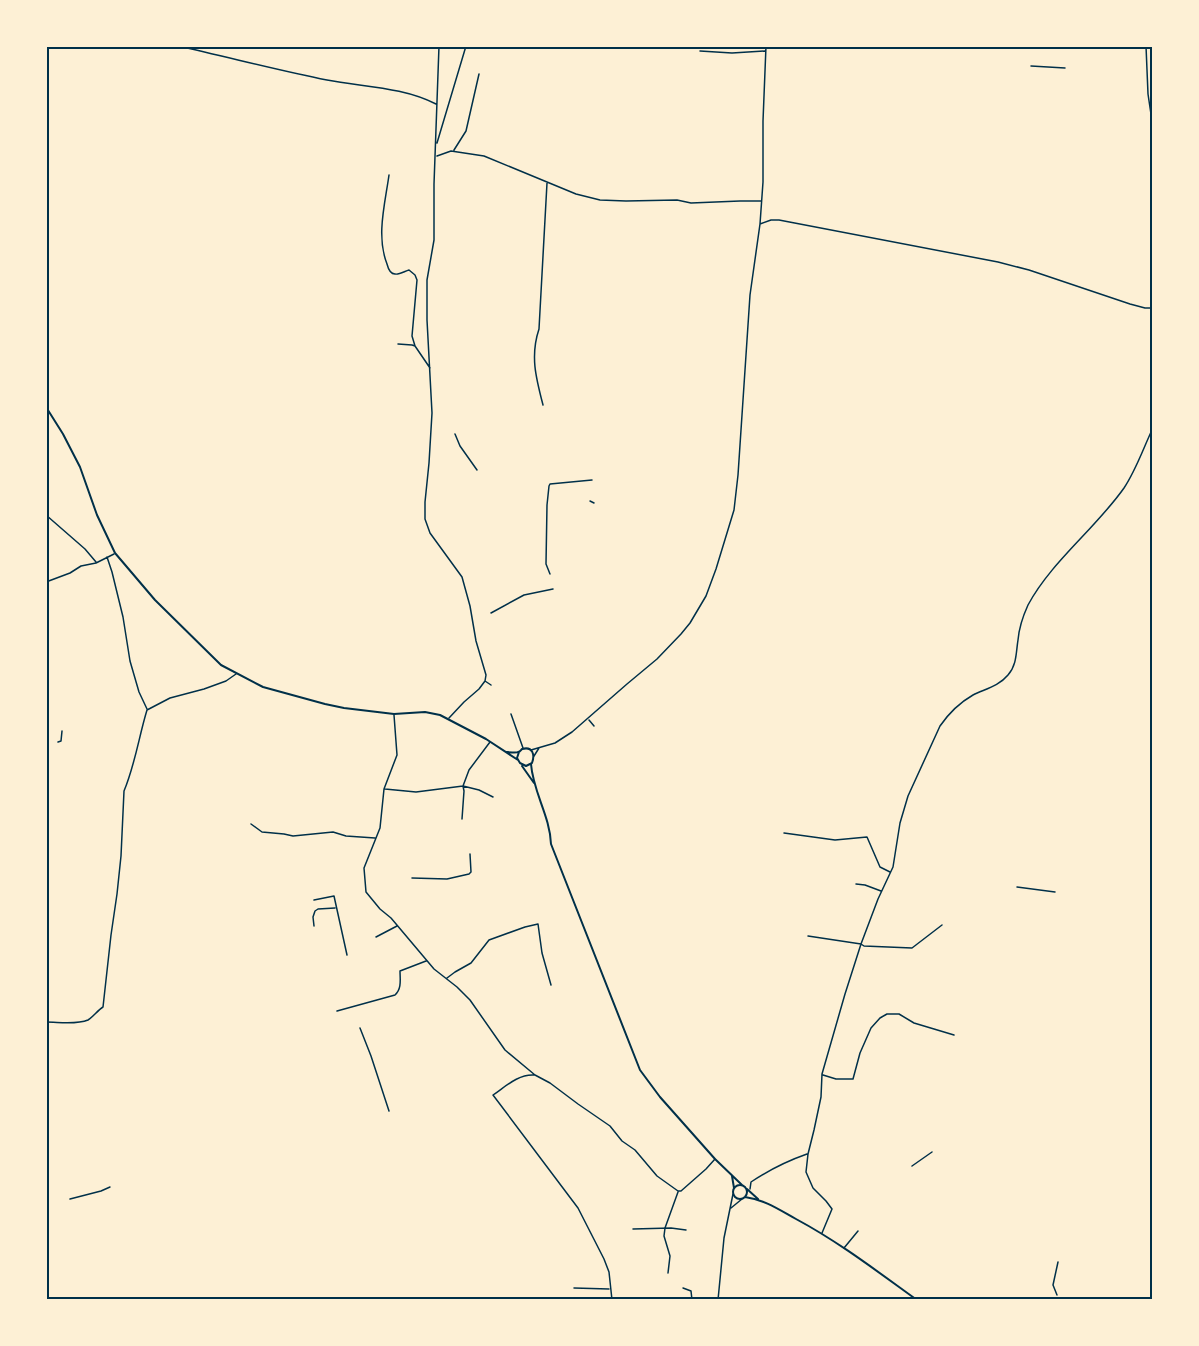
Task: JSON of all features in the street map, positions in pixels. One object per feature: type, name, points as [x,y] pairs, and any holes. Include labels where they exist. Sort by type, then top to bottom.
[{"type":"main road","points":[[46,407],[80,467],[97,514],[115,553],[154,600],[221,665],[263,687],[344,708],[394,714],[426,712],[440,715],[490,741],[526,766],[531,764]]},
{"type":"main road","points":[[506,752],[531,750],[534,756],[531,764],[535,786],[551,832],[551,844],[640,1070],[660,1097],[715,1159],[758,1199],[822,1233],[917,1299]]},
{"type":"main road","points":[[519,752],[519,762],[535,786]]},
{"type":"main road","points":[[731,1173],[735,1197],[758,1199]]},
{"type":"main road","points":[[734,1188],[742,1185]]},
{"type":"main road","points":[[743,1198],[748,1190]]},
{"type":"street","points":[[178,46],[317,78],[365,85],[424,98],[437,105]]},
{"type":"street","points":[[439,46],[434,240],[427,280],[432,412],[425,519],[430,533],[462,577],[485,670],[485,681],[479,689],[448,718]]},
{"type":"street","points":[[436,146],[466,46]]},
{"type":"street","points":[[531,750],[555,743],[572,732],[657,659],[690,623],[706,596],[716,569],[736,498],[750,296],[764,182],[763,121],[766,46]]},
{"type":"street","points":[[1146,46],[1148,94],[1152,121]]},
{"type":"street","points":[[700,51],[732,53],[766,51]]},
{"type":"street","points":[[1031,66],[1065,68]]},
{"type":"street","points":[[454,151],[466,131],[479,74]]},
{"type":"street","points":[[436,158],[447,151],[484,156],[576,194],[611,201],[677,200],[700,203],[762,201]]},
{"type":"street","points":[[389,176],[381,240],[384,256],[388,269],[392,273],[396,275],[409,270],[415,275],[417,280],[412,336],[415,346],[430,368]]},
{"type":"street","points":[[543,405],[534,372],[535,340],[539,329],[547,183]]},
{"type":"street","points":[[760,224],[779,220],[998,262],[1130,304],[1152,308]]},
{"type":"street","points":[[398,344],[415,346]]},
{"type":"street","points":[[822,1233],[832,1209],[813,1188],[806,1172],[821,1097],[822,1074],[861,944],[893,867],[900,823],[908,796],[939,726],[956,706],[999,683],[1010,674],[1015,662],[1023,616],[1029,603],[1049,575],[1124,487],[1152,430]]},
{"type":"street","points":[[454,434],[477,470]]},
{"type":"street","points":[[550,574],[546,564],[549,486],[550,484],[592,480]]},
{"type":"street","points":[[590,501],[594,503]]},
{"type":"street","points":[[46,515],[85,549],[96,562]]},
{"type":"street","points":[[46,582],[115,553]]},
{"type":"street","points":[[46,1022],[84,1021],[103,1006],[120,865],[124,790],[147,710],[130,661],[123,617],[107,557]]},
{"type":"street","points":[[491,613],[524,595],[553,589]]},
{"type":"street","points":[[147,710],[170,698],[204,689],[226,681],[237,674]]},
{"type":"street","points":[[485,681],[491,685]]},
{"type":"street","points":[[394,714],[397,753],[384,789],[381,825],[364,868],[366,892],[437,972],[470,1000],[505,1050],[535,1075],[550,1083],[610,1126],[657,1176],[678,1191],[684,1190],[715,1159]]},
{"type":"street","points":[[511,714],[523,749]]},
{"type":"street","points":[[588,719],[594,726]]},
{"type":"street","points":[[58,742],[61,741],[62,730]]},
{"type":"street","points":[[462,819],[463,786],[469,770],[490,741]]},
{"type":"street","points":[[534,756],[539,747]]},
{"type":"street","points":[[384,789],[416,792],[463,786],[493,796]]},
{"type":"street","points":[[251,824],[262,832],[293,837],[333,832],[346,837],[376,838]]},
{"type":"street","points":[[784,833],[835,840],[867,837],[880,867],[891,872]]},
{"type":"street","points":[[412,878],[447,879],[469,874],[471,872],[470,854]]},
{"type":"street","points":[[856,884],[882,892]]},
{"type":"street","points":[[1017,887],[1055,892]]},
{"type":"street","points":[[314,900],[334,896],[347,955]]},
{"type":"street","points":[[314,926],[315,911],[336,908]]},
{"type":"street","points":[[446,979],[471,963],[489,940],[538,924],[542,953],[551,985]]},
{"type":"street","points":[[376,937],[398,926]]},
{"type":"street","points":[[808,936],[864,946],[912,948],[942,926]]},
{"type":"street","points":[[337,1011],[395,995],[400,988],[400,971],[428,961]]},
{"type":"street","points":[[822,1074],[836,1079],[853,1079],[858,1059],[871,1028],[887,1014],[899,1014],[914,1023],[954,1035]]},
{"type":"street","points":[[360,1028],[389,1111]]},
{"type":"street","points":[[535,1075],[528,1074],[520,1077],[493,1095],[578,1208],[609,1272],[612,1299]]},
{"type":"street","points":[[912,1166],[932,1152]]},
{"type":"street","points":[[748,1190],[751,1182],[766,1172],[808,1154]]},
{"type":"street","points":[[70,1199],[110,1187]]},
{"type":"street","points":[[669,1273],[670,1256],[664,1228],[678,1191]]},
{"type":"street","points":[[718,1299],[724,1238],[733,1194]]},
{"type":"street","points":[[730,1208],[743,1198]]},
{"type":"street","points":[[633,1229],[686,1230]]},
{"type":"street","points":[[844,1248],[858,1231]]},
{"type":"street","points":[[1057,1295],[1053,1285],[1058,1262]]},
{"type":"street","points":[[574,1288],[610,1288]]},
{"type":"street","points":[[683,1288],[690,1291],[692,1299]]}]
